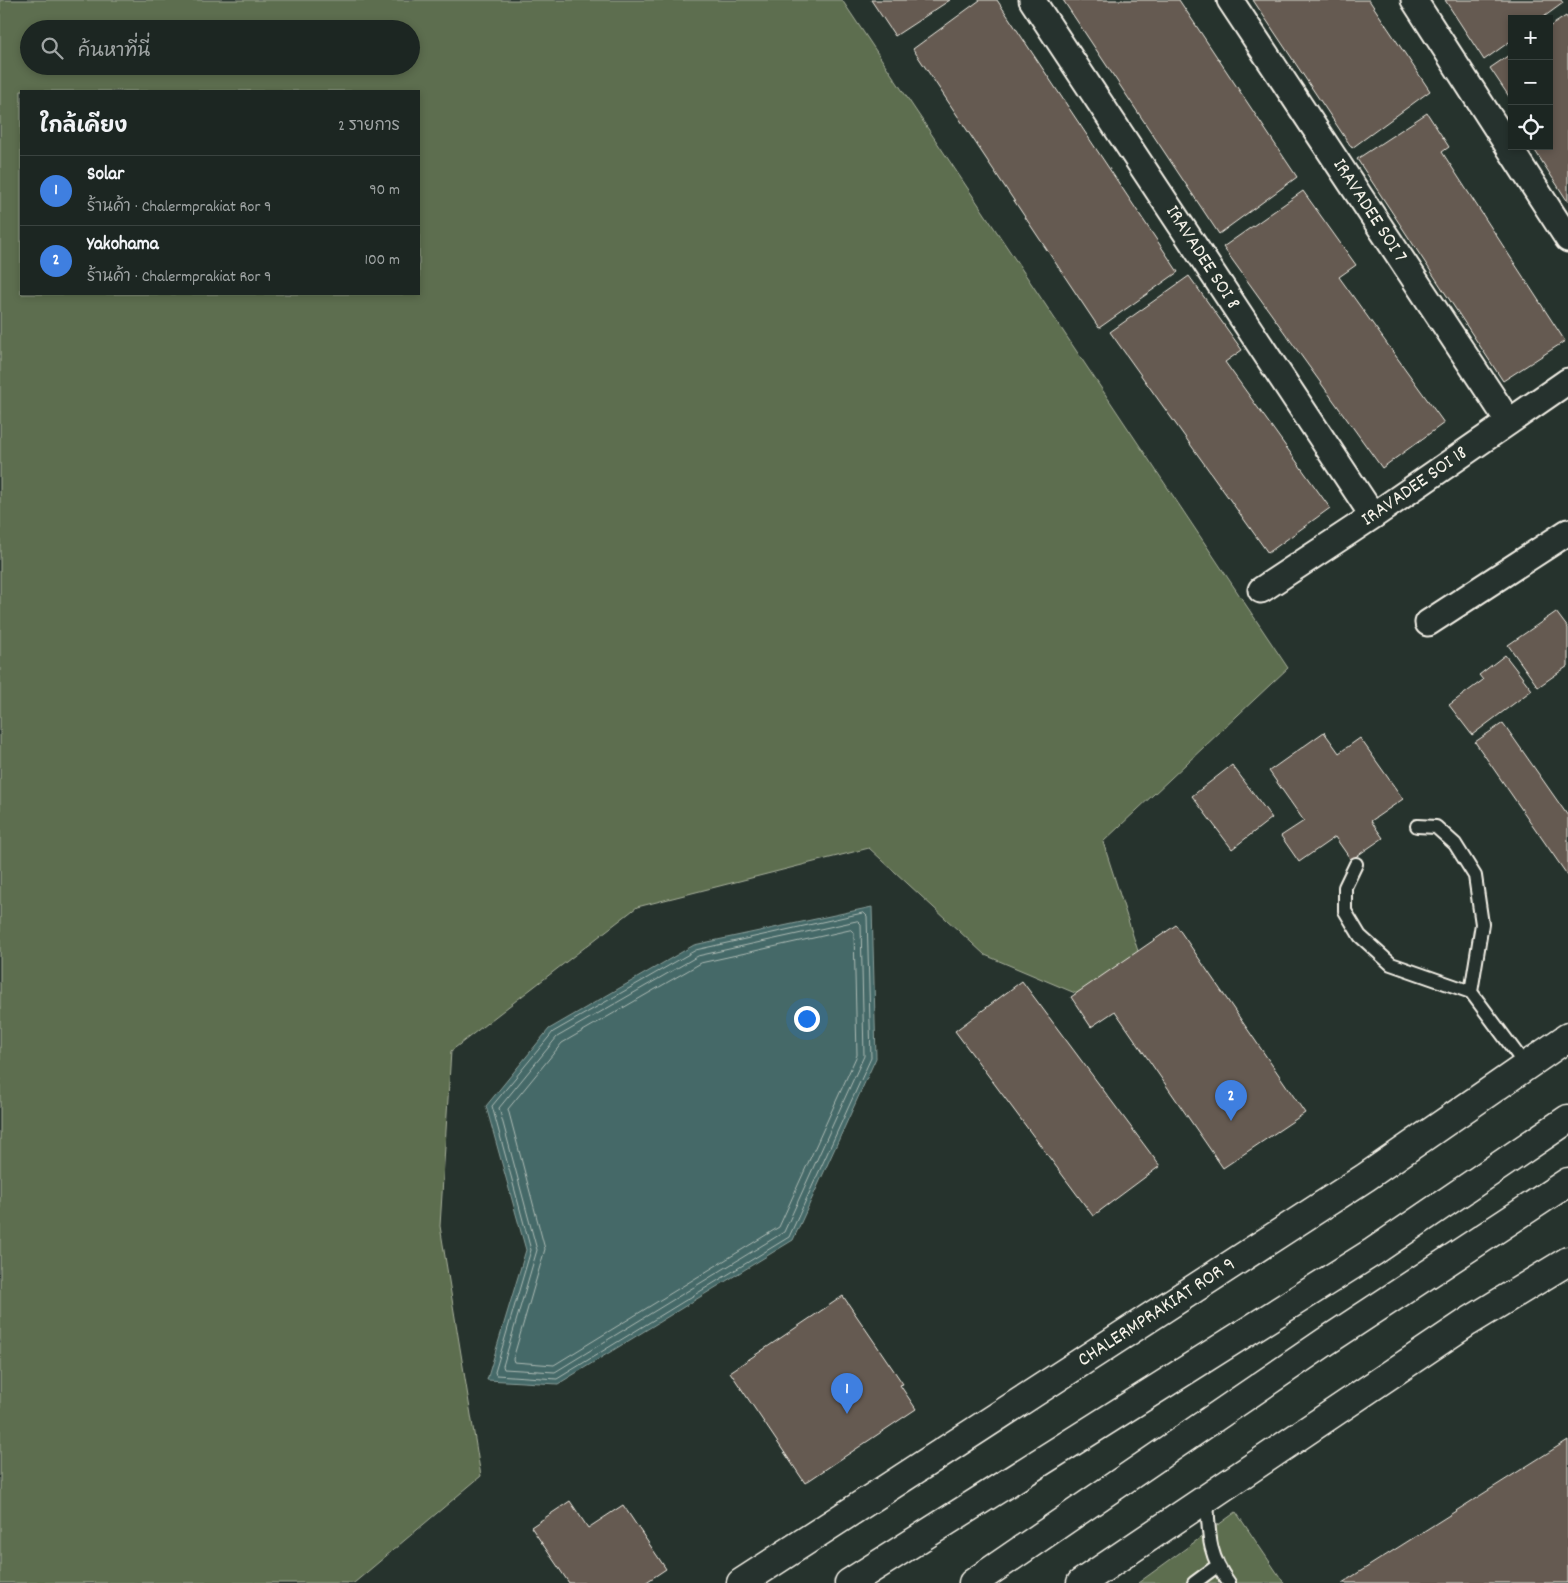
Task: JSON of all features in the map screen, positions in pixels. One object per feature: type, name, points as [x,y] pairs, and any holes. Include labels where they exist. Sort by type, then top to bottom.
[{"type":"main road","name":"CHALERMPRAKIAT ROR 9","points":[[741,1583],[1366,1177],[1568,1038]]},
{"type":"main road","points":[[849,1583],[1373,1252],[1568,1119]]},
{"type":"main road","points":[[973,1583],[1325,1342],[1568,1182]]},
{"type":"main road","points":[[1081,1583],[1468,1322],[1568,1261]]},
{"type":"street","name":"IRAVADEE SOI 8","points":[[1032,0],[1373,516]]},
{"type":"street","name":"IRAVADEE SOI 7","points":[[1230,0],[1509,422]]},
{"type":"street","points":[[1414,0],[1568,238]]},
{"type":"street","name":"IRAVADEE SOI 18","points":[[1261,590],[1373,516],[1568,381]]},
{"type":"street","points":[[1428,623],[1568,532]]},
{"type":"lane","points":[[1417,826],[1436,827],[1455,844],[1475,876],[1482,924],[1472,992]]},
{"type":"lane","points":[[1356,864],[1345,887],[1345,911],[1360,936],[1391,964],[1472,992],[1526,1066]]},
{"type":"lane","points":[[1207,1498],[1210,1544],[1217,1566],[1229,1583]]},
{"type":"lane","points":[[1194,1583],[1217,1566]]},
{"type":"green space","points":[[0,0],[842,0],[1288,668],[1103,842],[1146,976],[1101,1004],[985,955],[869,848],[637,907],[451,1051],[440,1226],[481,1476],[354,1583],[0,1583]]},
{"type":"green space","points":[[1236,1512],[1284,1583],[1138,1583]]},
{"type":"water","points":[[872,907],[876,1058],[793,1240],[558,1384],[487,1380],[526,1250],[486,1106],[549,1029],[694,945]]},
{"type":"building","points":[[871,0],[950,0],[895,36]]},
{"type":"building","points":[[980,0],[997,0],[1178,272],[1099,328],[913,49]]},
{"type":"building","points":[[1063,0],[1179,0],[1297,177],[1219,234]]},
{"type":"building","points":[[1253,0],[1369,0],[1430,91],[1352,148]]},
{"type":"building","points":[[1445,0],[1561,0],[1563,3],[1546,15],[1508,15],[1508,43],[1484,60]]},
{"type":"building","points":[[1566,16],[1568,19],[1568,202],[1535,150],[1553,150],[1553,24]]},
{"type":"building","points":[[1508,56],[1508,95],[1490,68]]},
{"type":"building","points":[[1427,113],[1449,147],[1442,152],[1565,341],[1503,381],[1357,159]]},
{"type":"building","points":[[1303,191],[1356,265],[1339,277],[1444,423],[1382,468],[1223,247]]},
{"type":"building","points":[[1189,276],[1242,350],[1225,362],[1330,508],[1268,553],[1110,332]]},
{"type":"building","points":[[1556,612],[1568,628],[1568,666],[1538,687],[1508,645]]},
{"type":"building","points":[[1505,655],[1532,690],[1472,735],[1449,705],[1483,680],[1479,675]]},
{"type":"building","points":[[1503,723],[1568,816],[1568,876],[1475,742]]},
{"type":"building","points":[[1324,732],[1339,753],[1360,738],[1403,799],[1371,821],[1383,838],[1351,860],[1335,837],[1299,862],[1281,836],[1304,821],[1269,771]]},
{"type":"building","points":[[1232,765],[1272,818],[1232,849],[1192,796]]},
{"type":"building","points":[[1176,925],[1305,1113],[1223,1168],[1115,1011],[1091,1027],[1071,997]]},
{"type":"building","points":[[1022,981],[1160,1166],[1093,1216],[955,1031]]},
{"type":"building","points":[[843,1296],[903,1384],[900,1385],[916,1409],[805,1483],[730,1372]]},
{"type":"building","points":[[1568,1440],[1568,1583],[1342,1583]]},
{"type":"building","points":[[570,1501],[588,1528],[623,1505],[666,1569],[645,1583],[569,1583],[531,1527]]},
{"type":"place","name":"Yakohama","points":[[1231,1121]]},
{"type":"place","name":"Solar","points":[[847,1414]]}]
